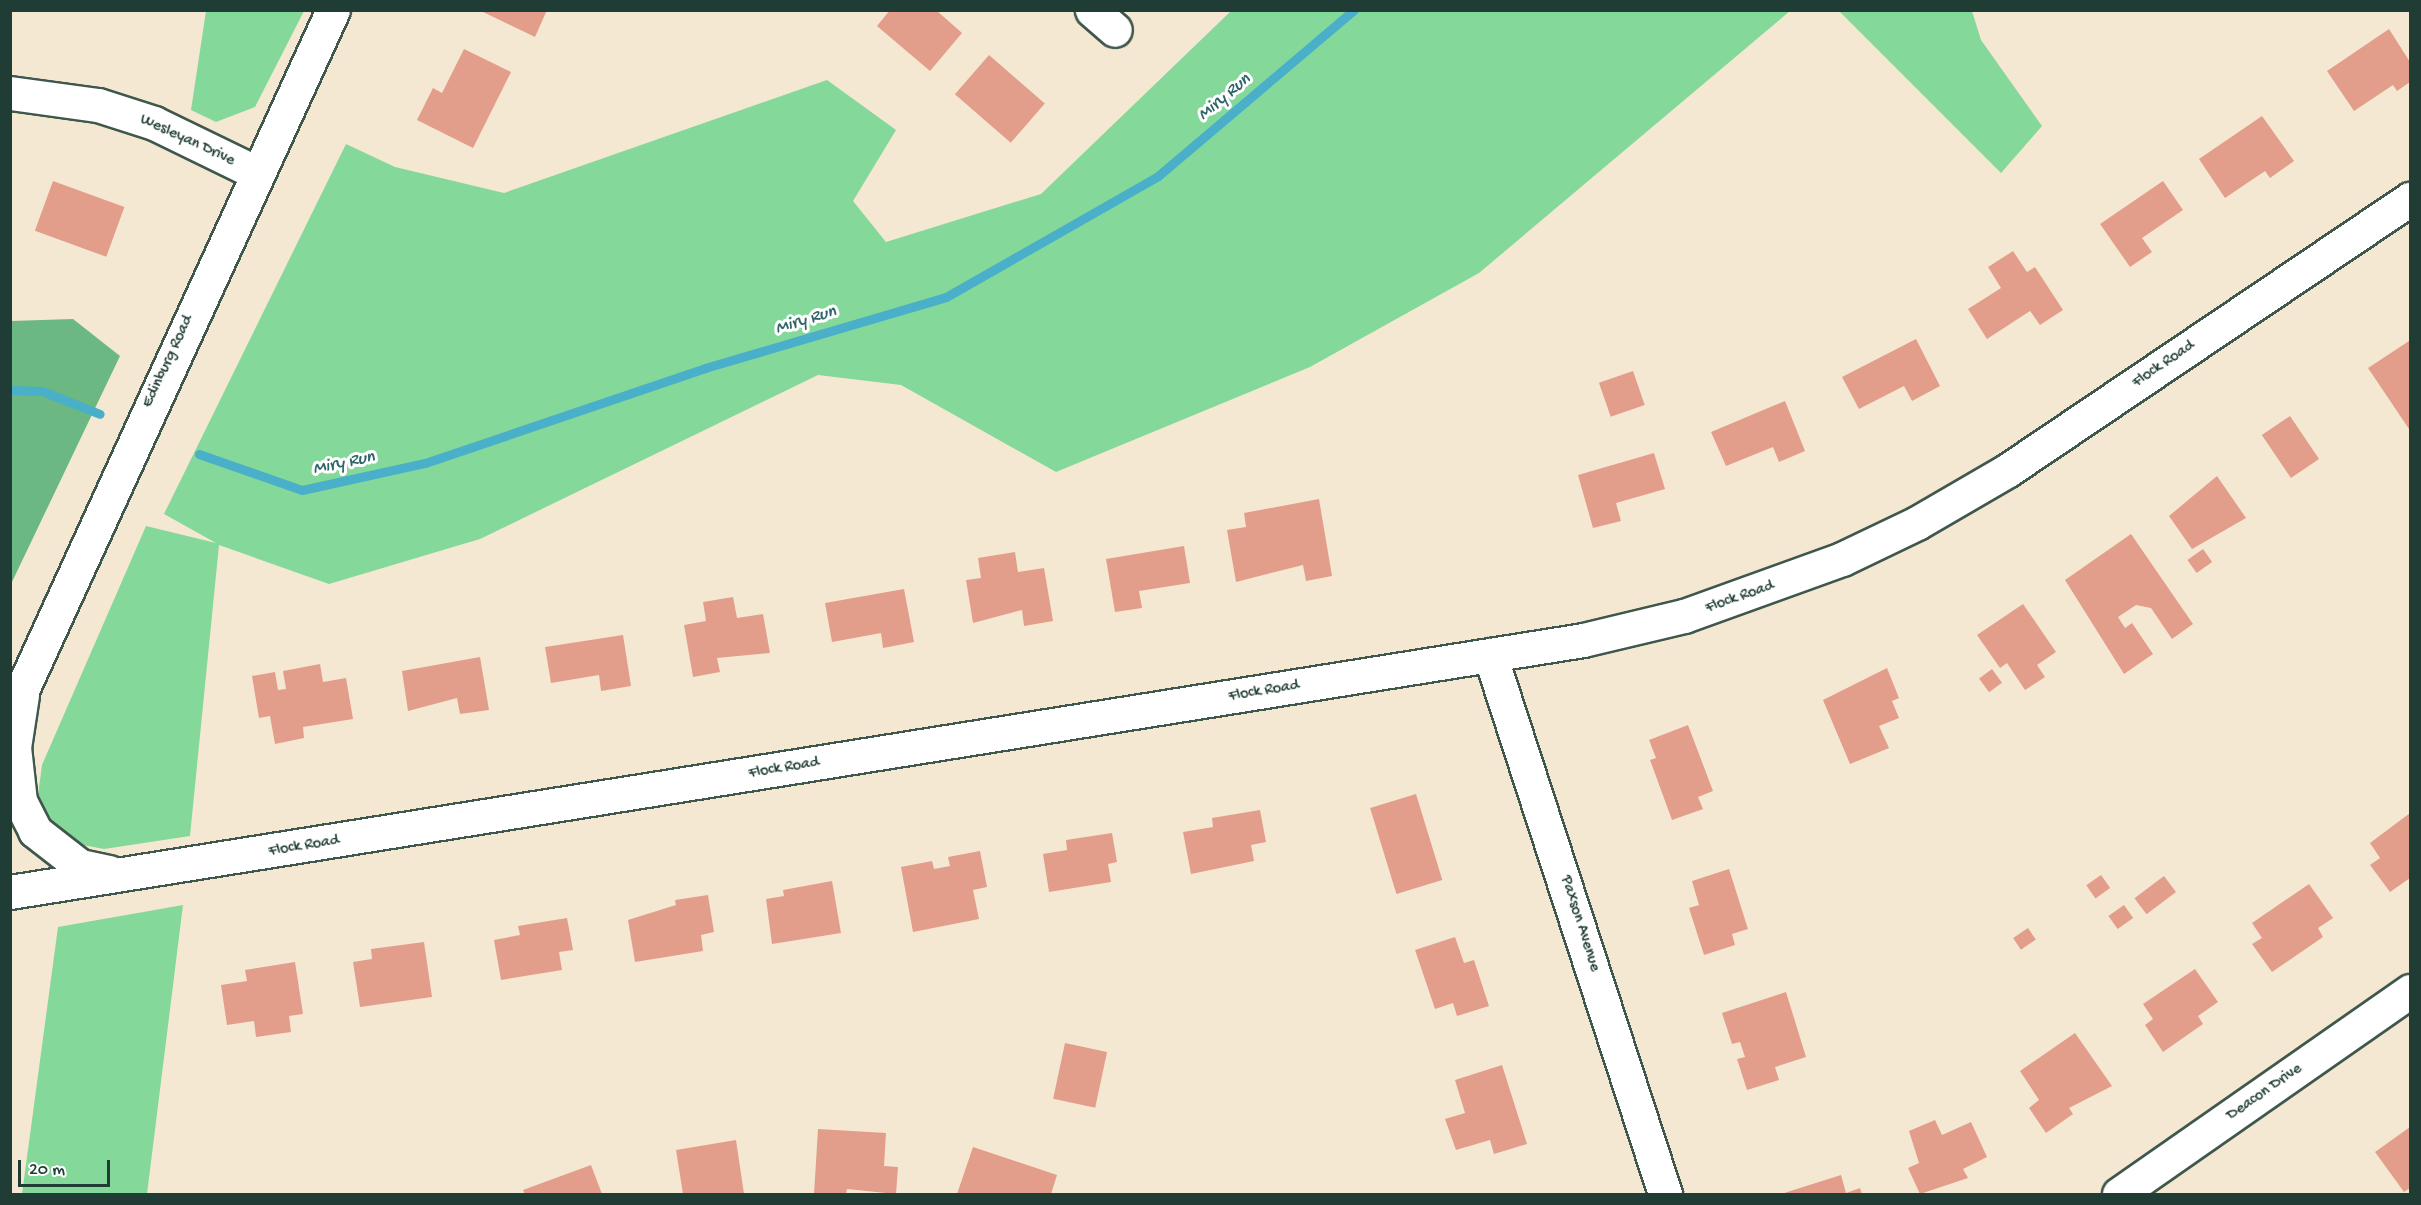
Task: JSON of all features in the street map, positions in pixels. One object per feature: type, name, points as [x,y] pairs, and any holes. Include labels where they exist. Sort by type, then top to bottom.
[{"type":"main road","name":"Edinburg Road","points":[[120,874],[80,866],[35,831],[20,801],[14,747],[17,702],[333,10]]},
{"type":"main road","name":"Wesleyan Drive","points":[[10,93],[98,105],[154,123],[257,173]]},
{"type":"main road","name":"Flock Road","points":[[10,892],[1490,655],[1684,616],[1775,586],[1899,532],[2008,470],[2410,200]]},
{"type":"main road","name":"Paxson Avenue","points":[[1490,655],[1665,1194]]},
{"type":"main road","name":"Deacon Drive","points":[[2119,1194],[2410,991]]},
{"type":"green space","points":[[206,11],[304,11],[255,107],[216,122],[191,110]]},
{"type":"green space","points":[[1231,11],[1790,11],[1479,273],[1310,367],[1056,472],[901,385],[818,375],[480,539],[329,584],[219,545],[190,836],[104,849],[72,843],[46,822],[38,795],[42,765],[146,526],[216,543],[164,514],[346,144],[395,167],[504,193],[827,80],[896,130],[853,201],[886,242],[1041,194]]},
{"type":"green space","points":[[1839,11],[1972,11],[1981,40],[2042,126],[2001,173]]},
{"type":"green space","points":[[73,319],[120,356],[11,584],[11,321]]},
{"type":"green space","points":[[183,905],[147,1194],[22,1194],[58,927]]},
{"type":"building","points":[[479,10],[547,10],[535,37]]},
{"type":"building","points":[[890,10],[936,10],[962,33],[930,71],[877,26]]},
{"type":"building","points":[[2389,29],[2410,62],[2410,82],[2397,91],[2393,85],[2354,111],[2327,71]]},
{"type":"building","points":[[464,49],[511,72],[473,148],[417,120],[433,88],[442,93]]},
{"type":"building","points":[[989,55],[1045,104],[1011,143],[955,94]]},
{"type":"building","points":[[2262,116],[2294,161],[2270,178],[2265,171],[2225,198],[2199,159]]},
{"type":"building","points":[[53,181],[124,207],[106,257],[35,231]]},
{"type":"building","points":[[2163,181],[2183,210],[2142,238],[2152,252],[2130,267],[2100,224]]},
{"type":"building","points":[[2013,251],[2027,272],[2035,267],[2063,310],[2040,325],[2030,311],[1987,339],[1968,309],[2001,288],[1988,267]]},
{"type":"building","points":[[1916,339],[1940,386],[1912,401],[1904,386],[1859,409],[1842,377]]},
{"type":"building","points":[[2409,341],[2410,428],[2409,429],[2368,368]]},
{"type":"building","points":[[1633,371],[1645,405],[1611,417],[1599,383]]},
{"type":"building","points":[[1785,401],[1805,451],[1779,462],[1773,447],[1726,466],[1711,432]]},
{"type":"building","points":[[2290,416],[2319,459],[2291,478],[2262,435]]},
{"type":"building","points":[[1654,453],[1665,489],[1616,503],[1621,521],[1593,528],[1578,475]]},
{"type":"building","points":[[2217,476],[2246,518],[2192,549],[2169,516]]},
{"type":"building","points":[[1319,499],[1332,576],[1306,581],[1303,565],[1236,582],[1227,530],[1246,527],[1244,513]]},
{"type":"building","points":[[2131,534],[2193,624],[2172,639],[2151,608],[2136,605],[2118,617],[2125,628],[2132,623],[2153,654],[2124,674],[2065,580]]},
{"type":"building","points":[[1184,546],[1190,583],[1139,591],[1142,608],[1115,612],[1106,559]]},
{"type":"building","points":[[2203,549],[2212,562],[2197,573],[2187,560]]},
{"type":"building","points":[[1015,552],[1018,572],[1044,568],[1053,621],[1024,626],[1022,610],[973,623],[966,580],[981,578],[978,558]]},
{"type":"building","points":[[904,589],[914,642],[883,648],[881,633],[832,642],[825,603]]},
{"type":"building","points":[[733,597],[737,618],[763,614],[770,653],[717,658],[720,672],[693,677],[684,625],[706,621],[703,602]]},
{"type":"building","points":[[2023,604],[2056,652],[2037,665],[2045,677],[2025,690],[2007,663],[2000,668],[1977,635]]},
{"type":"building","points":[[623,635],[631,686],[601,691],[599,675],[551,683],[545,647]]},
{"type":"building","points":[[480,657],[489,710],[460,714],[457,698],[408,711],[402,671]]},
{"type":"building","points":[[320,664],[323,682],[346,678],[353,719],[303,727],[304,738],[275,744],[270,716],[259,718],[252,676],[275,672],[278,690],[286,689],[283,671]]},
{"type":"building","points":[[1887,668],[1899,698],[1892,701],[1899,718],[1879,726],[1889,748],[1850,764],[1823,700]]},
{"type":"building","points":[[1992,669],[2002,683],[1989,692],[1979,678]]},
{"type":"building","points":[[1688,725],[1713,791],[1698,797],[1703,809],[1672,820],[1650,760],[1656,758],[1649,740]]},
{"type":"building","points":[[1416,794],[1442,880],[1396,894],[1370,808]]},
{"type":"building","points":[[1260,810],[1266,842],[1251,845],[1254,861],[1191,874],[1183,832],[1213,827],[1212,818]]},
{"type":"building","points":[[2410,813],[2410,878],[2390,892],[2370,865],[2380,858],[2370,843]]},
{"type":"building","points":[[1112,833],[1117,862],[1108,864],[1111,882],[1049,892],[1043,854],[1067,850],[1066,840]]},
{"type":"building","points":[[980,851],[987,887],[973,890],[979,919],[913,932],[901,867],[932,861],[934,869],[950,866],[948,857]]},
{"type":"building","points":[[1729,869],[1748,929],[1732,934],[1735,945],[1704,955],[1689,908],[1699,905],[1692,881]]},
{"type":"building","points":[[2101,875],[2110,888],[2095,898],[2086,885]]},
{"type":"building","points":[[2164,876],[2176,892],[2146,914],[2134,898]]},
{"type":"building","points":[[832,881],[841,933],[772,944],[766,899],[784,896],[783,890]]},
{"type":"building","points":[[2309,884],[2333,918],[2318,928],[2323,937],[2272,972],[2252,944],[2262,938],[2252,923]]},
{"type":"building","points":[[708,895],[714,932],[701,935],[703,951],[635,962],[628,920],[676,905],[675,900]]},
{"type":"building","points":[[2124,905],[2133,918],[2118,929],[2108,916]]},
{"type":"building","points":[[567,918],[573,950],[559,952],[562,970],[501,980],[494,940],[520,935],[518,926]]},
{"type":"building","points":[[2028,928],[2036,940],[2021,950],[2013,938]]},
{"type":"building","points":[[1455,937],[1464,963],[1474,960],[1489,1006],[1457,1016],[1453,1003],[1435,1009],[1415,950]]},
{"type":"building","points":[[424,942],[432,997],[360,1007],[353,962],[372,959],[371,949]]},
{"type":"building","points":[[295,962],[303,1014],[289,1016],[291,1032],[256,1037],[254,1021],[227,1025],[221,985],[247,981],[245,970]]},
{"type":"building","points":[[2195,969],[2218,1002],[2198,1016],[2203,1024],[2163,1052],[2145,1025],[2153,1019],[2143,1004]]},
{"type":"building","points":[[1786,992],[1806,1057],[1775,1067],[1779,1080],[1747,1090],[1737,1059],[1745,1057],[1740,1042],[1732,1044],[1722,1013]]},
{"type":"building","points":[[2075,1033],[2112,1086],[2069,1108],[2073,1114],[2046,1133],[2029,1108],[2039,1100],[2020,1071]]},
{"type":"building","points":[[1065,1043],[1107,1052],[1095,1108],[1053,1099]]},
{"type":"building","points":[[1502,1065],[1527,1144],[1494,1154],[1490,1140],[1456,1150],[1445,1119],[1465,1113],[1455,1080]]},
{"type":"building","points":[[1935,1120],[1942,1135],[1971,1122],[1987,1157],[1963,1169],[1968,1178],[1920,1194],[1908,1168],[1919,1163],[1909,1131]]},
{"type":"building","points":[[2410,1127],[2410,1188],[2404,1192],[2375,1152]]},
{"type":"building","points":[[818,1129],[886,1133],[884,1166],[898,1167],[896,1194],[847,1189],[846,1194],[814,1194]]},
{"type":"building","points":[[736,1140],[744,1194],[683,1194],[676,1150]]},
{"type":"building","points":[[973,1147],[1057,1175],[1051,1194],[957,1194]]},
{"type":"building","points":[[591,1165],[602,1194],[525,1194],[523,1190]]},
{"type":"building","points":[[1841,1175],[1846,1193],[1860,1188],[1862,1194],[1781,1194]]},
{"type":"waterway","name":"Miry Run","points":[[199,454],[302,490],[425,463],[705,368],[946,297],[1158,176],[1354,10]]},
{"type":"waterway","name":"Miry Run","points":[[10,390],[42,391],[100,414]]}]
